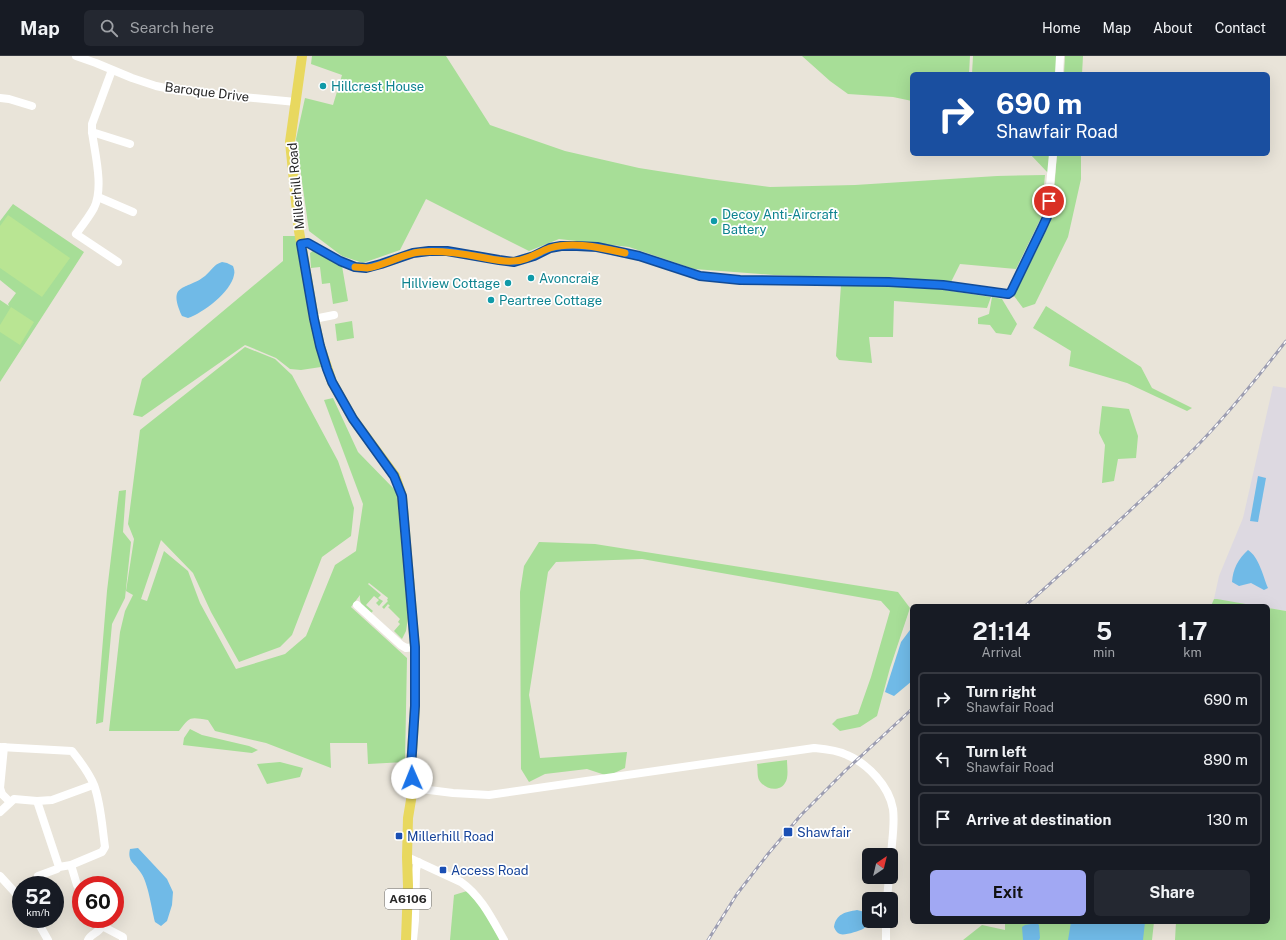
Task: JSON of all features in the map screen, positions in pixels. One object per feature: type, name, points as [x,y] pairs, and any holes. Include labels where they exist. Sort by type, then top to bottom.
[{"type":"main road","name":"Millerhill Road","points":[[302,56],[290,142],[301,244],[320,346],[332,382],[353,419],[394,476],[402,496],[415,647],[415,706],[411,768],[413,788],[408,818],[406,940]]},
{"type":"street","name":"Baroque Drive","points":[[76,56],[156,86],[180,91],[296,102]]},
{"type":"street","points":[[1059,72],[1060,56]]},
{"type":"street","points":[[112,70],[92,124],[99,184],[98,197],[94,209],[76,234],[118,262]]},
{"type":"street","points":[[0,98],[9,99],[32,106]]},
{"type":"street","points":[[92,132],[130,144]]},
{"type":"street","points":[[301,244],[308,243],[340,261],[355,267],[366,268],[413,253],[429,251],[447,251],[514,262],[534,256],[550,248],[577,246],[597,247],[639,256],[700,276],[733,280],[889,282],[943,285],[1008,294],[1011,292],[1047,217],[1053,156]]},
{"type":"street","points":[[98,197],[133,212]]},
{"type":"street","points":[[314,319],[334,315]]},
{"type":"street","points":[[357,605],[401,645],[406,648],[415,647]]},
{"type":"street","points":[[10,802],[2,794],[0,788],[2,747],[72,751],[80,761],[93,785],[100,806],[105,846],[102,852],[38,876]]},
{"type":"street","points":[[413,788],[453,793],[489,795],[814,748],[828,749],[846,754],[858,760],[878,778],[886,791],[892,808],[894,822],[892,848]]},
{"type":"street","points":[[0,812],[14,799],[37,801],[52,800],[93,785]]},
{"type":"street","points":[[37,801],[59,867]]},
{"type":"street","points":[[407,857],[461,882],[469,888],[479,899],[504,940]]},
{"type":"street","points":[[413,940],[416,870],[418,862]]},
{"type":"street","points":[[70,865],[74,876]]},
{"type":"street","points":[[0,877],[12,890]]},
{"type":"street","points":[[41,928],[48,940]]},
{"type":"street","points":[[88,940],[90,936],[99,932],[99,928]]},
{"type":"street","points":[[108,928],[125,939]]},
{"type":"street","points":[[886,928],[886,940]]},
{"type":"shaded area","points":[[1273,386],[1286,388],[1286,611],[1270,608],[1270,604],[1245,604],[1214,599],[1219,576],[1243,518]]},
{"type":"green space","points":[[312,56],[446,56],[490,125],[565,151],[639,168],[770,187],[855,185],[997,176],[1045,175],[1041,218],[1016,269],[960,264],[951,282],[774,275],[694,269],[629,247],[559,239],[529,251],[426,199],[400,250],[363,263],[342,256],[309,231],[296,139],[305,98],[333,105],[342,75],[311,64]]},
{"type":"green space","points":[[802,56],[970,56],[969,72],[910,72],[910,101],[893,97],[848,94],[830,81]]},
{"type":"green space","points":[[973,56],[1058,56],[1056,72],[972,72]]},
{"type":"green space","points":[[1065,56],[1083,56],[1082,72],[1064,72]]},
{"type":"green space","points":[[1032,156],[1050,156],[1048,173]]},
{"type":"green space","points":[[1057,156],[1081,156],[1081,179],[1068,237],[1035,304],[1023,308],[1014,296],[1047,229],[1053,205]]},
{"type":"green space","points":[[13,204],[84,252],[0,382],[0,300],[9,306],[8,304],[16,293],[0,280],[0,221]]},
{"type":"green space","points":[[8,215],[70,258],[42,297],[0,268],[0,226]]},
{"type":"green space","points":[[283,236],[296,236],[321,367],[301,370],[290,369],[276,358],[245,345],[142,417],[133,415],[142,379],[283,261]]},
{"type":"green space","points":[[314,250],[342,266],[348,301],[333,304],[330,283],[322,284],[320,267],[311,268],[310,253]]},
{"type":"green space","points":[[841,285],[932,288],[991,297],[987,308],[894,301],[893,337],[869,337],[872,363],[839,360],[836,356]]},
{"type":"green space","points":[[992,297],[1002,299],[1017,324],[1011,335],[996,333],[990,325],[978,324],[978,318],[989,314]]},
{"type":"green space","points":[[1046,306],[1141,367],[1152,388],[1192,408],[1187,411],[1127,383],[1069,366],[1071,351],[1033,328]]},
{"type":"green space","points":[[11,307],[34,322],[20,345],[0,332],[0,325]]},
{"type":"green space","points":[[352,321],[354,338],[337,341],[335,324]]},
{"type":"green space","points":[[245,347],[275,359],[292,375],[338,461],[354,508],[351,536],[322,557],[292,635],[280,647],[239,662],[211,612],[193,573],[161,540],[141,599],[147,601],[164,551],[188,571],[200,603],[236,669],[285,654],[306,636],[335,565],[356,551],[363,504],[324,400],[333,398],[358,452],[397,492],[408,618],[406,631],[402,639],[394,631],[400,624],[398,622],[400,619],[388,607],[390,606],[388,604],[384,609],[382,607],[388,601],[388,598],[369,583],[368,584],[381,595],[378,598],[383,601],[379,606],[376,603],[379,600],[374,596],[366,605],[373,611],[370,614],[362,606],[360,595],[351,607],[407,658],[405,762],[368,764],[367,743],[330,743],[331,768],[266,743],[215,731],[208,720],[197,718],[188,720],[179,731],[109,731],[120,632],[125,611],[133,595],[126,591],[134,539],[128,524],[140,430]]},
{"type":"green space","points":[[1102,406],[1129,409],[1138,436],[1136,458],[1118,459],[1114,481],[1102,483],[1105,445],[1099,433]]},
{"type":"green space","points":[[126,490],[123,532],[131,542],[125,598],[112,624],[103,722],[96,724],[107,591],[119,491]]},
{"type":"green space","points":[[539,542],[595,544],[898,592],[910,608],[890,668],[877,716],[860,727],[840,731],[832,724],[837,719],[858,714],[871,677],[890,611],[881,601],[642,559],[556,562],[548,572],[529,695],[540,758],[627,752],[625,768],[608,776],[587,769],[545,774],[529,782],[521,769],[520,592],[524,566]]},
{"type":"green space","points":[[1214,599],[1217,599],[1246,604],[1212,604]]},
{"type":"green space","points":[[1270,608],[1286,611],[1286,940],[1175,940],[1176,924],[1270,924]]},
{"type":"green space","points":[[190,729],[202,735],[249,746],[258,750],[252,753],[183,745],[184,738]]},
{"type":"green space","points":[[787,760],[787,778],[782,786],[772,789],[761,783],[758,778],[757,764]]},
{"type":"green space","points":[[280,762],[303,768],[300,777],[267,784],[257,764]]},
{"type":"green space","points":[[467,891],[482,908],[500,940],[450,940],[454,895]]},
{"type":"green space","points":[[1005,924],[1154,924],[1152,940],[963,940],[982,925],[1005,930]]},
{"type":"water","points":[[222,262],[233,266],[234,269],[232,282],[228,288],[216,301],[201,312],[188,318],[182,316],[178,305],[178,292],[185,286],[198,281],[215,266]]},
{"type":"water","points":[[1258,476],[1266,478],[1258,522],[1250,521]]},
{"type":"water","points":[[1248,550],[1255,557],[1260,567],[1268,588],[1264,590],[1251,583],[1239,586],[1232,582],[1237,564]]},
{"type":"water","points":[[910,630],[910,683],[894,696],[885,692],[901,642]]},
{"type":"water","points":[[138,848],[167,879],[173,892],[172,905],[167,921],[161,926],[155,922],[148,890],[143,877],[130,857],[130,849]]},
{"type":"water","points":[[857,910],[862,911],[862,928],[864,928],[848,934],[839,934],[834,927],[835,923],[839,916]]},
{"type":"water","points":[[1071,924],[1145,924],[1143,940],[1068,940]]},
{"type":"water","points":[[1025,925],[1039,925],[1039,940],[1023,940],[1022,927]]},
{"type":"railway","points":[[1027,604],[1133,508],[1196,447],[1220,422],[1286,341]]},
{"type":"railway","points":[[708,940],[737,894],[801,815],[846,770],[910,711]]},
{"type":"slow traffic","points":[[355,267],[366,268],[413,253],[429,251],[447,251],[514,262],[534,256],[550,248],[561,246],[597,247],[625,253]]},
{"type":"place","name":"Hillcrest House","points":[[323,86]]},
{"type":"place","name":"Decoy Anti-Aircraft Battery","points":[[714,221]]},
{"type":"place","name":"Avoncraig","points":[[531,278]]},
{"type":"place","name":"Hillview Cottage","points":[[508,283]]},
{"type":"place","name":"Peartree Cottage","points":[[491,300]]},
{"type":"place","name":"Shawfair","points":[[788,832]]},
{"type":"place","name":"Millerhill Road","points":[[399,836]]},
{"type":"place","name":"Access Road","points":[[443,870]]},
{"type":"route","points":[[412,778],[411,768],[415,706],[415,647],[402,496],[394,476],[353,419],[332,382],[320,346],[301,244],[308,243],[340,261],[355,267],[366,268],[413,253],[429,251],[447,251],[514,262],[534,256],[550,248],[577,246],[597,247],[639,256],[700,276],[740,280],[889,282],[943,285],[1008,294],[1011,292],[1047,217],[1049,201]]}]
